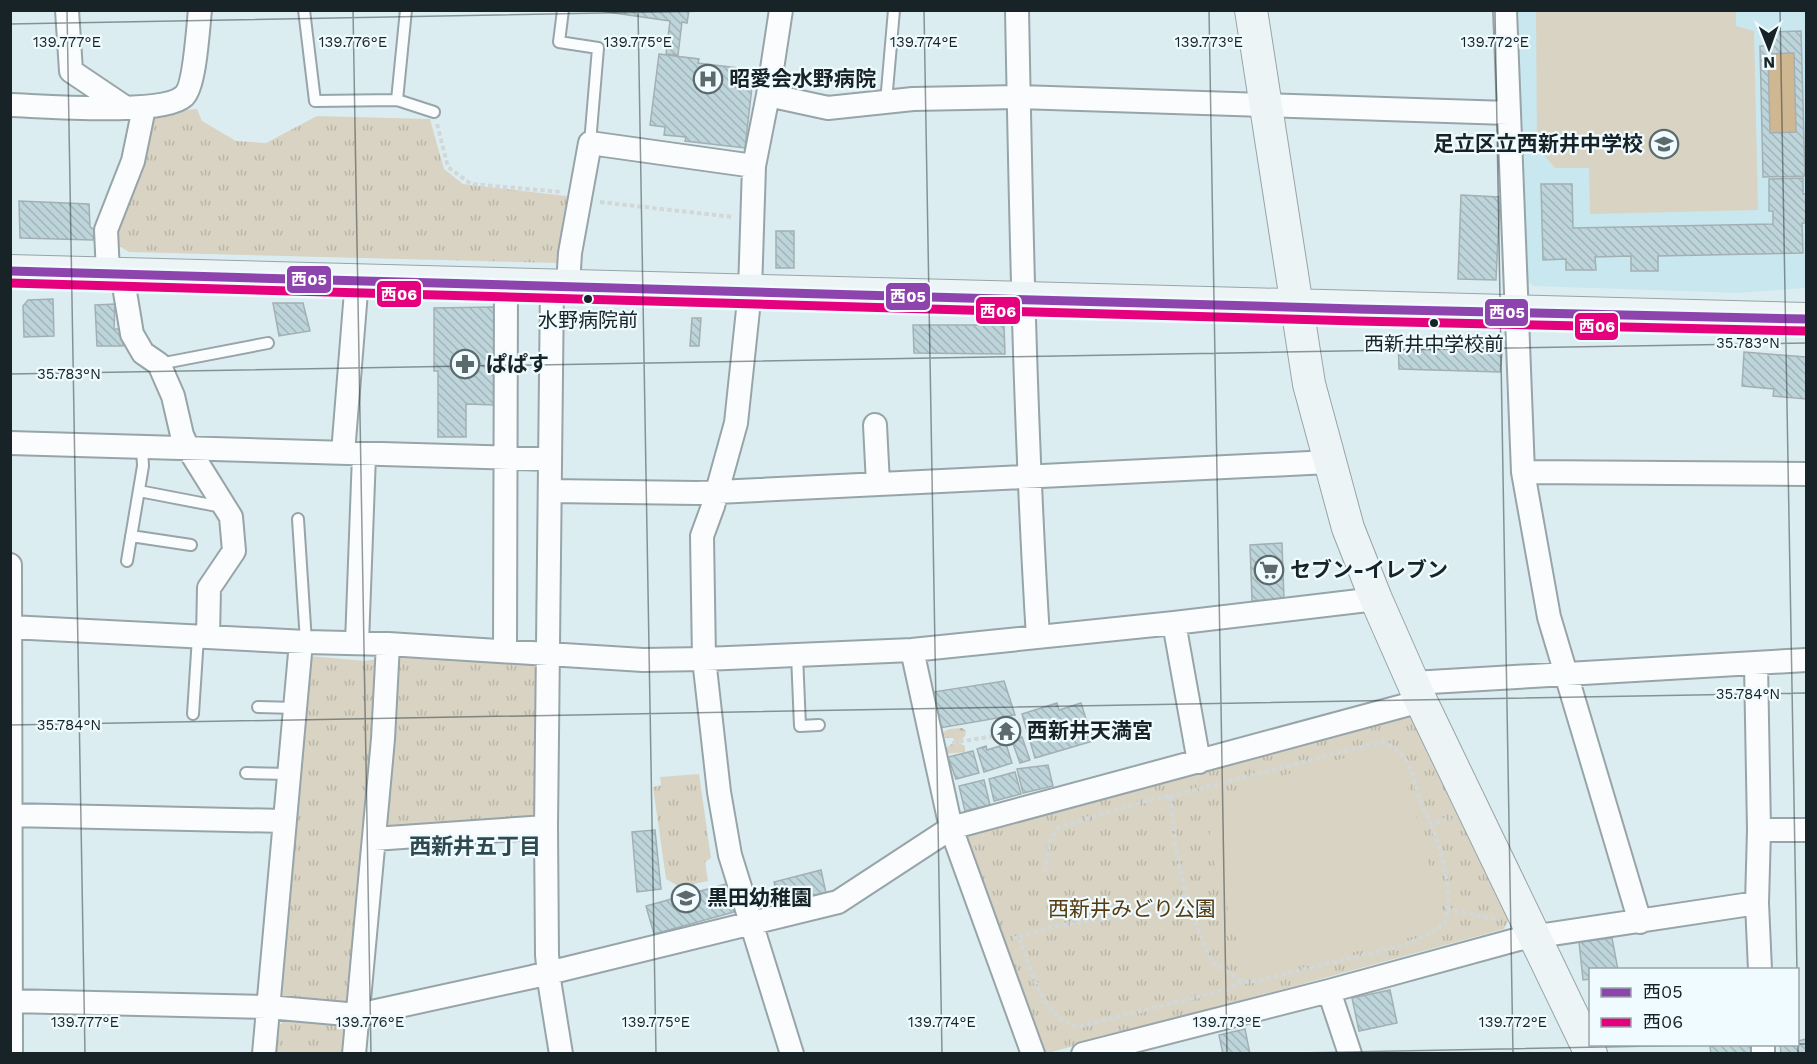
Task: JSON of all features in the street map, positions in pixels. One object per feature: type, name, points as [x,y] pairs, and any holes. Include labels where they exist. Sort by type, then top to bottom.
[{"type":"street","points":[[68,10],[71,71],[135,108]]},
{"type":"street","points":[[10,105],[135,108],[167,104],[184,96],[191,82],[200,10]]},
{"type":"street","points":[[781,10],[754,166],[750,291],[736,423],[702,536],[704,659],[719,792],[729,844],[792,1053]]},
{"type":"street","points":[[1017,10],[1023,299],[1038,636]]},
{"type":"street","points":[[1251,10],[1309,384],[1348,528],[1417,692],[1591,1053]]},
{"type":"street","points":[[1505,10],[1523,472],[1549,617],[1640,922]]},
{"type":"street","points":[[768,95],[828,108],[913,99],[1019,97],[1508,113]]},
{"type":"street","points":[[135,108],[133,161],[106,230],[115,274],[132,334],[143,352],[159,364],[173,396],[182,435],[188,448],[231,518],[234,551],[209,588],[203,637]]},
{"type":"street","points":[[561,1053],[548,972],[546,827],[549,459],[560,285],[570,253],[590,143],[754,166]]},
{"type":"street","points":[[10,271],[1806,319]]},
{"type":"street","points":[[357,279],[354,454],[357,643]]},
{"type":"street","points":[[505,650],[506,283]]},
{"type":"street","points":[[875,425],[878,484]]},
{"type":"street","points":[[10,443],[549,459]]},
{"type":"street","points":[[550,490],[697,493],[1329,462]]},
{"type":"street","points":[[1523,472],[1806,474]]},
{"type":"street","points":[[10,565],[11,1053]]},
{"type":"street","points":[[11,627],[505,650],[643,660],[704,659],[912,650],[1376,599]]},
{"type":"street","points":[[1174,623],[1199,762]]},
{"type":"street","points":[[264,1053],[284,821],[303,642]]},
{"type":"street","points":[[354,1053],[383,739],[388,644]]},
{"type":"street","points":[[912,650],[951,828],[1033,1053]]},
{"type":"street","points":[[11,1001],[268,1007],[358,1015],[838,902],[951,828],[1199,762],[1417,692],[1565,674],[1806,660]]},
{"type":"street","points":[[1756,664],[1759,830],[1757,903],[1760,968]]},
{"type":"street","points":[[11,815],[284,821]]},
{"type":"street","points":[[374,839],[546,827]]},
{"type":"street","points":[[1759,830],[1806,830]]},
{"type":"street","points":[[1083,1053],[1329,991],[1519,939],[1757,903]]},
{"type":"street","points":[[1329,991],[1350,1053]]},
{"type":"lane","points":[[304,10],[315,101],[397,100],[434,112]]},
{"type":"lane","points":[[397,100],[406,10]]},
{"type":"lane","points":[[563,10],[559,42],[598,48],[590,143]]},
{"type":"lane","points":[[886,102],[894,10]]},
{"type":"lane","points":[[159,364],[268,343]]},
{"type":"lane","points":[[127,561],[143,466],[142,447]]},
{"type":"lane","points":[[139,491],[225,508]]},
{"type":"lane","points":[[298,519],[303,642]]},
{"type":"lane","points":[[131,536],[191,545]]},
{"type":"lane","points":[[193,714],[203,637]]},
{"type":"lane","points":[[798,655],[800,726],[819,725]]},
{"type":"lane","points":[[258,707],[296,708]]},
{"type":"lane","points":[[246,773],[289,774]]},
{"type":"path","points":[[934,746],[993,736]]},
{"type":"path","points":[[1019,937],[1049,1008],[1065,1023],[1077,1027],[1228,988],[1243,982],[1397,947],[1426,936],[1445,923],[1447,909],[1443,858],[1422,805],[1411,767],[1395,747],[1381,742],[1146,801],[1059,828],[1050,841],[1045,872]]},
{"type":"path","points":[[1164,771],[1171,796],[1175,844],[1186,896],[1211,961],[1243,982]]},
{"type":"path","points":[[1431,824],[1460,815]]},
{"type":"path","points":[[995,948],[1019,937],[1057,926],[1113,918],[1186,896]]},
{"type":"path","points":[[1447,909],[1501,921]]},
{"type":"shaded area","name":"足立区立西新井中学校","points":[[1517,11],[1806,11],[1806,288],[1738,293],[1533,286],[1525,278]]},
{"type":"shaded area","points":[[1794,53],[1796,132],[1770,133],[1768,54]]},
{"type":"green space","points":[[1536,11],[1736,11],[1736,26],[1754,31],[1758,210],[1590,214],[1589,168],[1555,168],[1537,147]]},
{"type":"green space","points":[[197,109],[202,121],[236,141],[266,143],[317,116],[430,119],[444,169],[463,184],[567,196],[558,263],[129,252],[114,243],[151,113]]},
{"type":"green space","points":[[409,655],[533,663],[540,672],[539,812],[532,820],[386,829],[399,659]]},
{"type":"green space","points":[[309,656],[365,661],[378,659],[351,999],[343,1006],[279,998]]},
{"type":"green space","name":"西新井みどり公園","points":[[1415,712],[1510,916],[1504,929],[1048,1053],[1038,1053],[965,833]]},
{"type":"green space","points":[[962,728],[966,731],[965,736],[959,743],[965,746],[965,752],[945,754],[946,748],[955,742],[953,738],[945,738],[943,732]]},
{"type":"green space","points":[[1380,748],[1393,752],[1402,764],[1443,916],[1431,932],[1255,978],[1245,969],[1213,858],[1210,830],[1214,815],[1227,798],[1246,786]]},
{"type":"green space","points":[[699,774],[711,858],[705,862],[708,881],[680,887],[666,879],[653,787],[661,785],[660,777]]},
{"type":"green space","points":[[286,1020],[351,1026],[348,1053],[273,1054],[275,1028]]},
{"type":"building","points":[[593,10],[689,10],[687,23],[682,22],[678,55],[666,54],[670,21]]},
{"type":"building","points":[[1801,31],[1805,176],[1763,177],[1760,46],[1765,46],[1765,32]],"holes":[[[1794,53],[1796,132],[1770,133],[1768,54]]]},
{"type":"building","points":[[659,54],[699,59],[698,63],[754,70],[745,148],[685,141],[686,137],[664,135],[665,127],[650,125]]},
{"type":"building","points":[[1803,178],[1803,194],[1806,194],[1806,223],[1802,223],[1803,253],[1658,256],[1658,271],[1631,271],[1631,256],[1595,257],[1596,270],[1566,270],[1566,259],[1543,260],[1541,184],[1572,184],[1573,228],[1773,224],[1773,211],[1769,211],[1769,179]]},
{"type":"building","points":[[1461,195],[1500,197],[1496,280],[1458,279]]},
{"type":"building","points":[[19,201],[89,204],[90,227],[95,230],[93,240],[20,238]]},
{"type":"building","points":[[776,231],[794,231],[794,268],[776,268]]},
{"type":"building","points":[[53,299],[54,336],[24,337],[23,306],[28,300]]},
{"type":"building","points":[[273,303],[303,303],[310,331],[279,336]]},
{"type":"building","points":[[115,304],[114,329],[122,329],[123,346],[97,346],[95,305]]},
{"type":"building","points":[[495,307],[495,405],[466,404],[466,437],[438,437],[438,371],[434,371],[434,308]]},
{"type":"building","points":[[692,318],[701,318],[699,346],[690,346]]},
{"type":"building","points":[[913,325],[1004,325],[1005,354],[914,353]]},
{"type":"building","points":[[1398,337],[1499,338],[1503,344],[1500,372],[1399,369]]},
{"type":"building","points":[[1744,352],[1806,357],[1806,399],[1773,396],[1774,389],[1742,386]]},
{"type":"building","points":[[1282,543],[1284,599],[1252,601],[1250,545]]},
{"type":"building","points":[[1004,681],[1015,715],[940,728],[933,692]]},
{"type":"building","points":[[1057,703],[1059,710],[1081,703],[1093,741],[1035,758],[1022,714]]},
{"type":"building","points":[[1011,721],[1011,724],[1015,723],[1017,735],[1013,736],[1013,739],[1000,741],[999,738],[996,739],[994,727],[998,726],[997,723]]},
{"type":"building","points":[[1022,737],[1030,760],[1020,763],[1012,741]]},
{"type":"building","points":[[1006,744],[1012,763],[984,772],[977,749],[986,746],[987,750]]},
{"type":"building","points":[[973,751],[979,773],[956,779],[948,757]]},
{"type":"building","points":[[1048,765],[1053,786],[1023,793],[1017,769]]},
{"type":"building","points":[[1015,772],[1021,794],[994,801],[989,779]]},
{"type":"building","points":[[984,780],[990,805],[965,811],[959,786]]},
{"type":"building","points":[[655,830],[661,889],[637,892],[632,832]]},
{"type":"building","points":[[821,870],[826,893],[780,905],[774,882]]},
{"type":"building","points":[[726,884],[734,912],[654,934],[646,906]]},
{"type":"building","points":[[1612,938],[1618,968],[1589,968],[1589,979],[1583,980],[1579,942]]},
{"type":"building","points":[[1390,990],[1397,1023],[1359,1031],[1352,998]]},
{"type":"building","points":[[1245,1029],[1250,1054],[1223,1054],[1219,1035]]},
{"type":"building","points":[[1806,1039],[1806,1054],[1781,1054],[1780,1046],[1799,1046],[1799,1041]]},
{"type":"building","points":[[1753,1046],[1755,1054],[1711,1054],[1710,1047]]},
{"type":"transit line","name":"西05","points":[[10,271],[1357,309],[1806,319]]},
{"type":"transit line","name":"西06","points":[[10,283],[1357,321],[1806,331]]},
{"type":"place","name":"昭愛会水野病院","points":[[708,79]]},
{"type":"place","name":"足立区立西新井中学校","points":[[1664,144]]},
{"type":"place","name":"水野病院前","points":[[588,299]]},
{"type":"place","name":"西新井中学校前","points":[[1434,323]]},
{"type":"place","name":"ぱぱす","points":[[465,364]]},
{"type":"place","name":"セブン-イレブン","points":[[1269,570]]},
{"type":"place","name":"西新井天満宮","points":[[1006,731]]},
{"type":"place","name":"黒田幼稚園","points":[[686,898]]},
{"type":"district","name":"西新井五丁目","points":[[475,846]]}]
